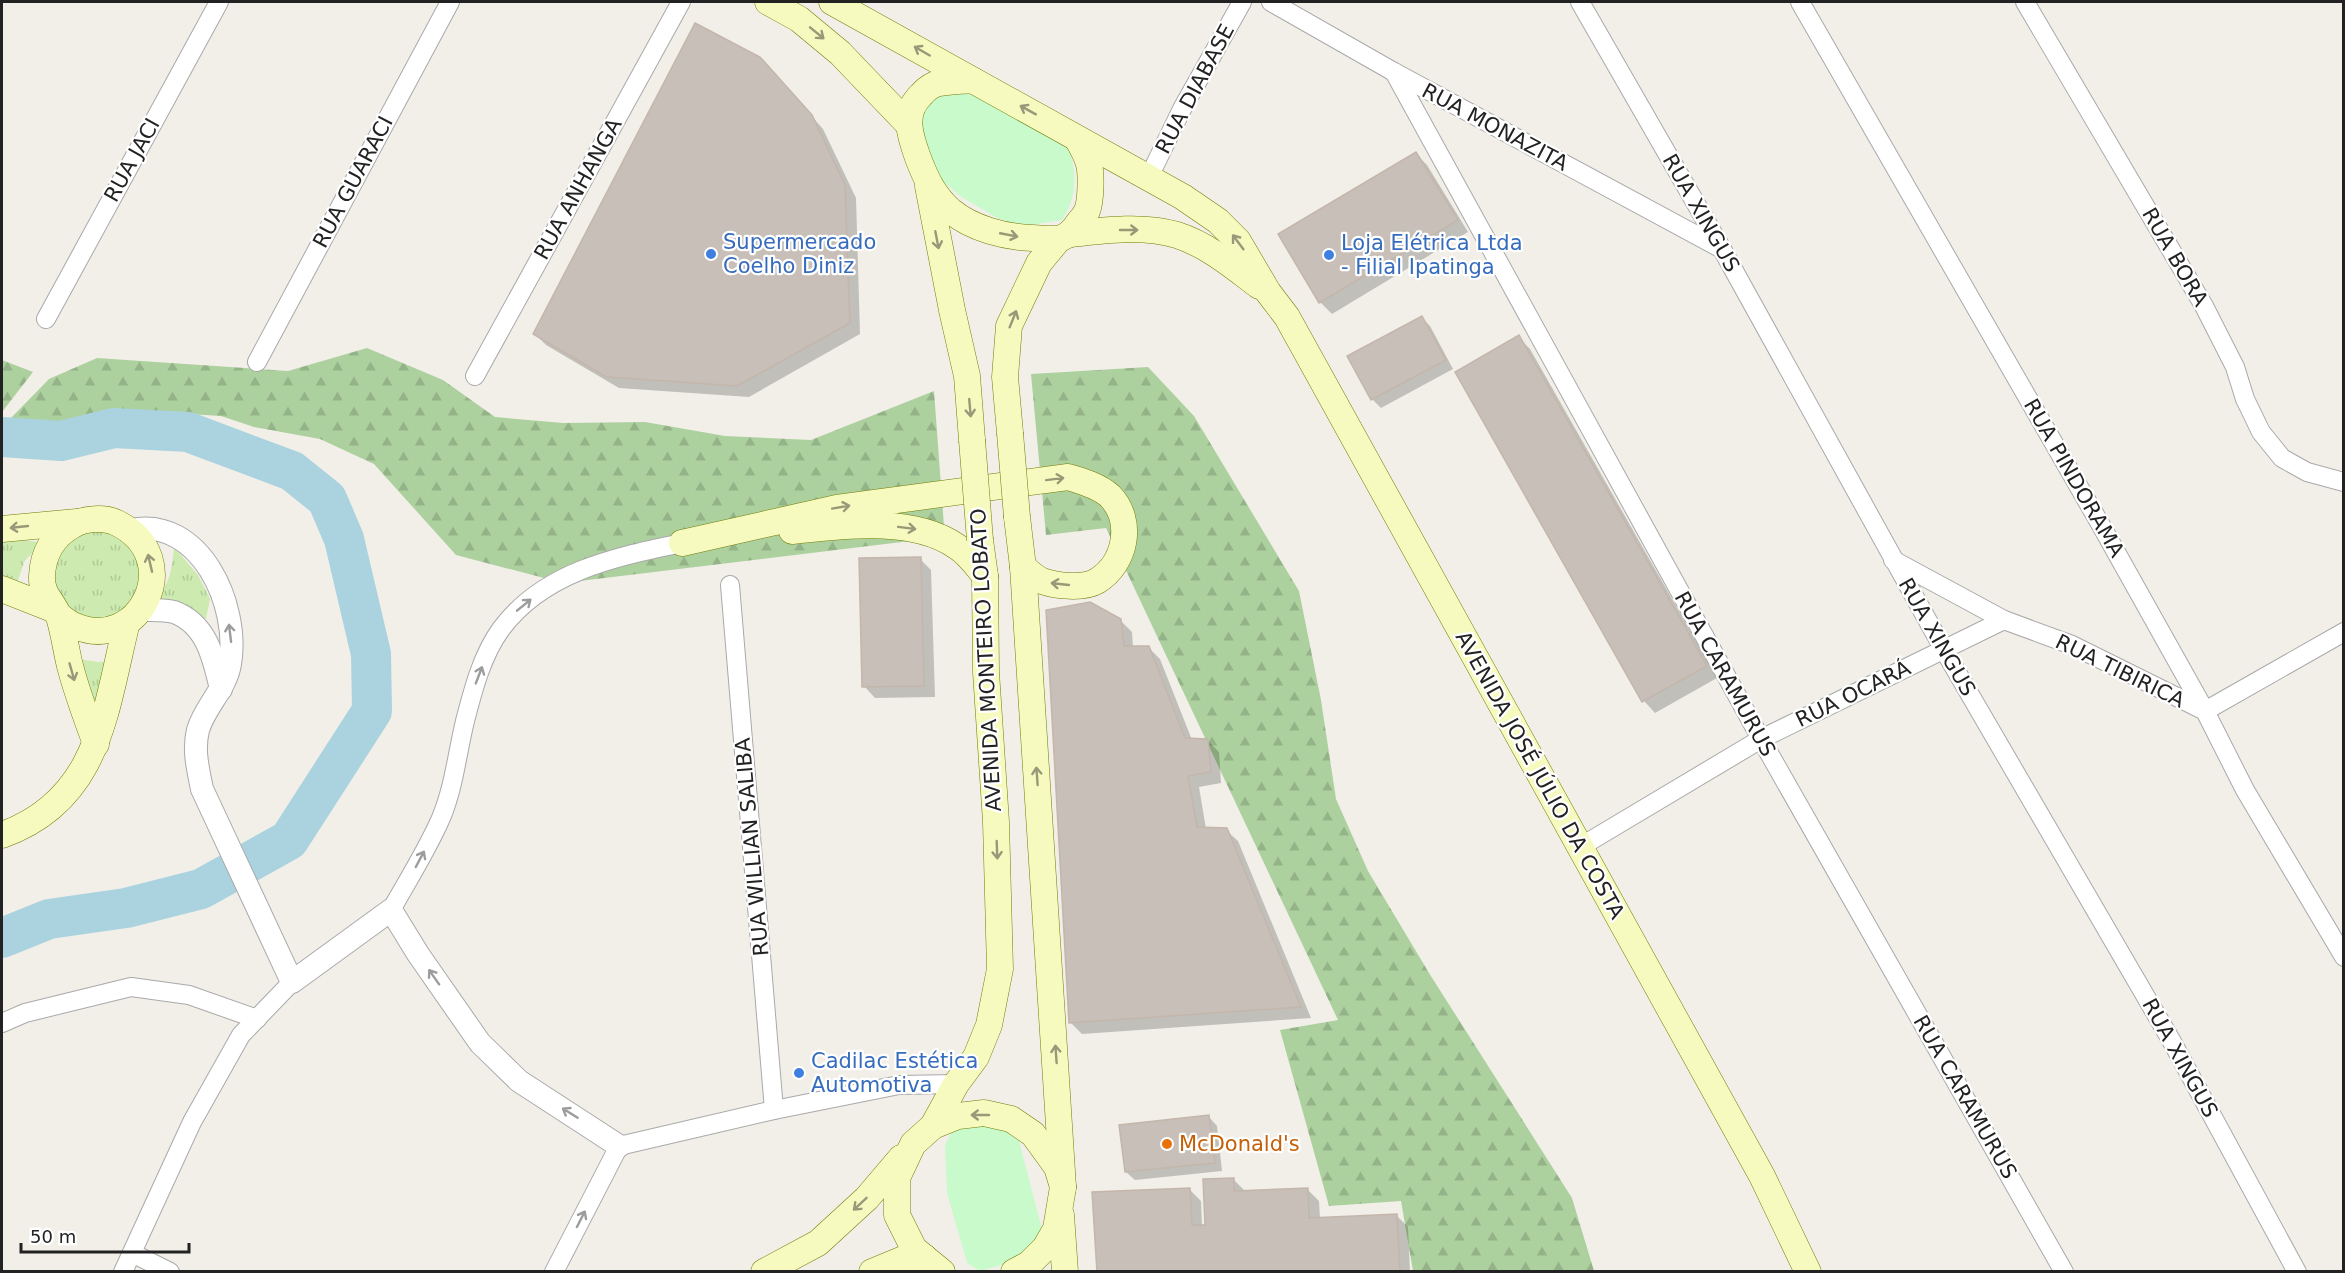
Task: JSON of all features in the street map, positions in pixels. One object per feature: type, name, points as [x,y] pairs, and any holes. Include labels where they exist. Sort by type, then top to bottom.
[{"type":"main road","points":[[768,2],[799,19],[840,53],[908,124]]},
{"type":"main road","name":"AVENIDA JOSÉ JÚLIO DA COSTA","points":[[832,2],[1030,111],[1078,140],[1149,177],[1218,221],[1238,241],[1268,292],[1287,317],[1762,1176],[1807,1269]]},
{"type":"main road","points":[[972,80],[939,83],[926,89],[911,109],[908,124],[911,139],[927,182],[935,195],[951,211],[969,222],[991,232],[1023,238],[1065,237],[1087,212],[1090,195],[1089,163],[1078,140]]},
{"type":"main road","name":"AVENIDA MONTEIRO LOBATO","points":[[927,182],[942,264],[967,376],[985,576],[986,672],[996,822],[1000,969],[989,1025],[976,1057],[956,1084],[933,1126]]},
{"type":"main road","name":"AVENIDA JOSÉ JÚLIO DA COSTA","points":[[1065,237],[1136,229],[1176,235],[1215,253],[1268,292]]},
{"type":"main road","name":"AVENIDA MONTEIRO LOBATO","points":[[1065,237],[1039,262],[1009,326],[1005,377],[1023,567],[1065,1272]]},
{"type":"main road","points":[[682,543],[837,508],[1068,477],[1088,483],[1109,496],[1121,513],[1126,531],[1123,546],[1113,566],[1096,582],[1080,586],[1056,584],[1040,580],[1023,567]]},
{"type":"main road","points":[[2,529],[96,519],[114,522],[130,530],[143,543],[151,560],[153,578],[150,595],[134,616],[96,744],[75,783],[51,809],[2,835]]},
{"type":"main road","points":[[78,522],[61,532],[49,546],[42,563],[41,582],[47,600],[56,613],[96,744]]},
{"type":"main road","points":[[682,543],[858,526],[906,528],[928,532],[954,544],[966,553],[985,576]]},
{"type":"main road","points":[[2,589],[56,613],[74,626],[92,630],[110,629],[134,616]]},
{"type":"main road","points":[[764,1272],[818,1243],[867,1198],[913,1144],[933,1126],[957,1116],[984,1113],[1011,1119],[1034,1134],[1057,1167],[1061,1197],[1056,1229],[1045,1248],[1029,1264],[1014,1272]]},
{"type":"main road","points":[[913,1144],[897,1178],[897,1215],[914,1249],[933,1264]]},
{"type":"main road","points":[[872,1272],[901,1260],[933,1264]]},
{"type":"street","name":"RUA JACI","points":[[46,319],[219,2]]},
{"type":"street","name":"RUA GUARACI","points":[[257,362],[450,2]]},
{"type":"street","name":"RUA ANHANGA","points":[[476,376],[681,2]]},
{"type":"street","name":"RUA DIABASE","points":[[1149,177],[1182,109],[1242,2]]},
{"type":"street","name":"RUA MONAZITA","points":[[1271,2],[1394,72],[1722,249]]},
{"type":"street","name":"RUA XINGUS","points":[[1580,2],[1722,249],[1944,650],[2171,1040],[2297,1272]]},
{"type":"street","name":"RUA PINDORAMA","points":[[1800,2],[2084,496],[2205,711],[2245,790],[2343,957]]},
{"type":"street","name":"RUA BORA","points":[[2025,2],[2204,306],[2235,367],[2245,399],[2261,432],[2282,458],[2307,472],[2343,482]]},
{"type":"street","name":"RUA CARAMURUS","points":[[1394,72],[1761,739],[2064,1272]]},
{"type":"street","points":[[130,530],[147,527],[166,531],[189,543],[220,588],[232,635],[230,665],[221,689],[198,729],[195,758],[202,789],[292,982]]},
{"type":"street","points":[[123,1272],[192,1122],[241,1035],[292,982],[391,910],[441,818],[457,767],[464,723],[475,684],[489,651],[517,609],[561,577],[635,553],[682,543]]},
{"type":"street","name":"RUA TIBIRICA","points":[[1893,560],[2004,620],[2072,645],[2205,711],[2343,632]]},
{"type":"street","name":"RUA WILLIAN SALIBA","points":[[730,585],[774,1110]]},
{"type":"street","points":[[134,616],[175,613],[199,628],[213,655],[221,689]]},
{"type":"street","name":"RUA OCARÁ","points":[[1580,847],[1761,739],[2004,620]]},
{"type":"street","points":[[391,910],[417,954],[480,1043],[519,1081],[619,1146],[774,1110],[899,1085],[956,1084]]},
{"type":"street","points":[[2,1023],[25,1013],[131,987],[189,995],[257,1019]]},
{"type":"street","points":[[554,1272],[619,1146]]},
{"type":"street","points":[[132,1253],[170,1272]]},
{"type":"green space","points":[[940,90],[966,90],[1068,145],[1073,165],[1074,184],[1071,201],[1062,220],[1024,226],[997,218],[960,196],[933,173],[921,122],[926,105]]},
{"type":"green space","points":[[367,348],[443,380],[495,417],[563,423],[645,422],[725,436],[811,440],[934,391],[945,540],[943,537],[563,583],[456,555],[374,464],[320,439],[254,427],[221,416],[141,411],[35,432],[10,419],[49,379],[97,358],[288,371]]},
{"type":"green space","points":[[2,360],[33,372],[2,412]]},
{"type":"green space","points":[[1148,367],[1194,416],[1299,591],[1321,700],[1336,799],[1368,871],[1429,973],[1572,1198],[1594,1271],[1413,1271],[1401,1201],[1329,1206],[1280,1030],[1338,1020],[1106,528],[1046,535],[1031,374]]},
{"type":"green space","points":[[101,527],[129,540],[143,568],[136,598],[112,618],[82,619],[57,601],[53,558],[55,550],[61,544]]},
{"type":"green space","points":[[2,538],[44,543],[25,560],[17,583],[2,580]]},
{"type":"green space","points":[[174,547],[198,575],[210,599],[206,619],[172,602],[156,600],[170,575]]},
{"type":"green space","points":[[73,658],[98,662],[109,661],[91,719]]},
{"type":"green space","points":[[994,1123],[1018,1137],[1044,1237],[1012,1262],[980,1271],[967,1263],[947,1193],[945,1145],[954,1128]]},
{"type":"building","name":"Supermercado Coelho Diniz","points":[[695,23],[760,57],[812,115],[845,185],[850,323],[737,386],[606,377],[533,334]]},
{"type":"building","points":[[1416,152],[1458,220],[1319,303],[1278,234]]},
{"type":"building","points":[[1422,316],[1446,360],[1371,400],[1347,356]]},
{"type":"building","points":[[1519,335],[1707,666],[1642,702],[1455,372]]},
{"type":"building","points":[[921,557],[924,686],[862,687],[859,558]]},
{"type":"building","points":[[1090,602],[1121,619],[1124,646],[1149,646],[1185,738],[1208,739],[1211,772],[1188,776],[1197,827],[1227,828],[1301,1007],[1069,1023],[1046,610]]},
{"type":"building","name":"McDonald's","points":[[1209,1115],[1215,1163],[1125,1172],[1119,1125]]},
{"type":"building","points":[[1234,1178],[1234,1191],[1308,1188],[1309,1218],[1397,1214],[1400,1272],[1097,1272],[1092,1192],[1190,1188],[1192,1225],[1205,1225],[1203,1179]]},
{"type":"waterway","points":[[2,437],[61,441],[114,428],[188,432],[292,471],[327,499],[344,539],[371,654],[372,711],[289,840],[201,889],[126,908],[49,919],[2,938]]},
{"type":"place","name":"Supermercado Coelho Diniz","points":[[711,254]]},
{"type":"place","name":"Loja Elétrica Ltda - Filial Ipatinga","points":[[1329,255]]},
{"type":"place","name":"Cadilac Estética Automotiva","points":[[799,1073]]},
{"type":"place","name":"McDonald's","points":[[1167,1144]]}]
